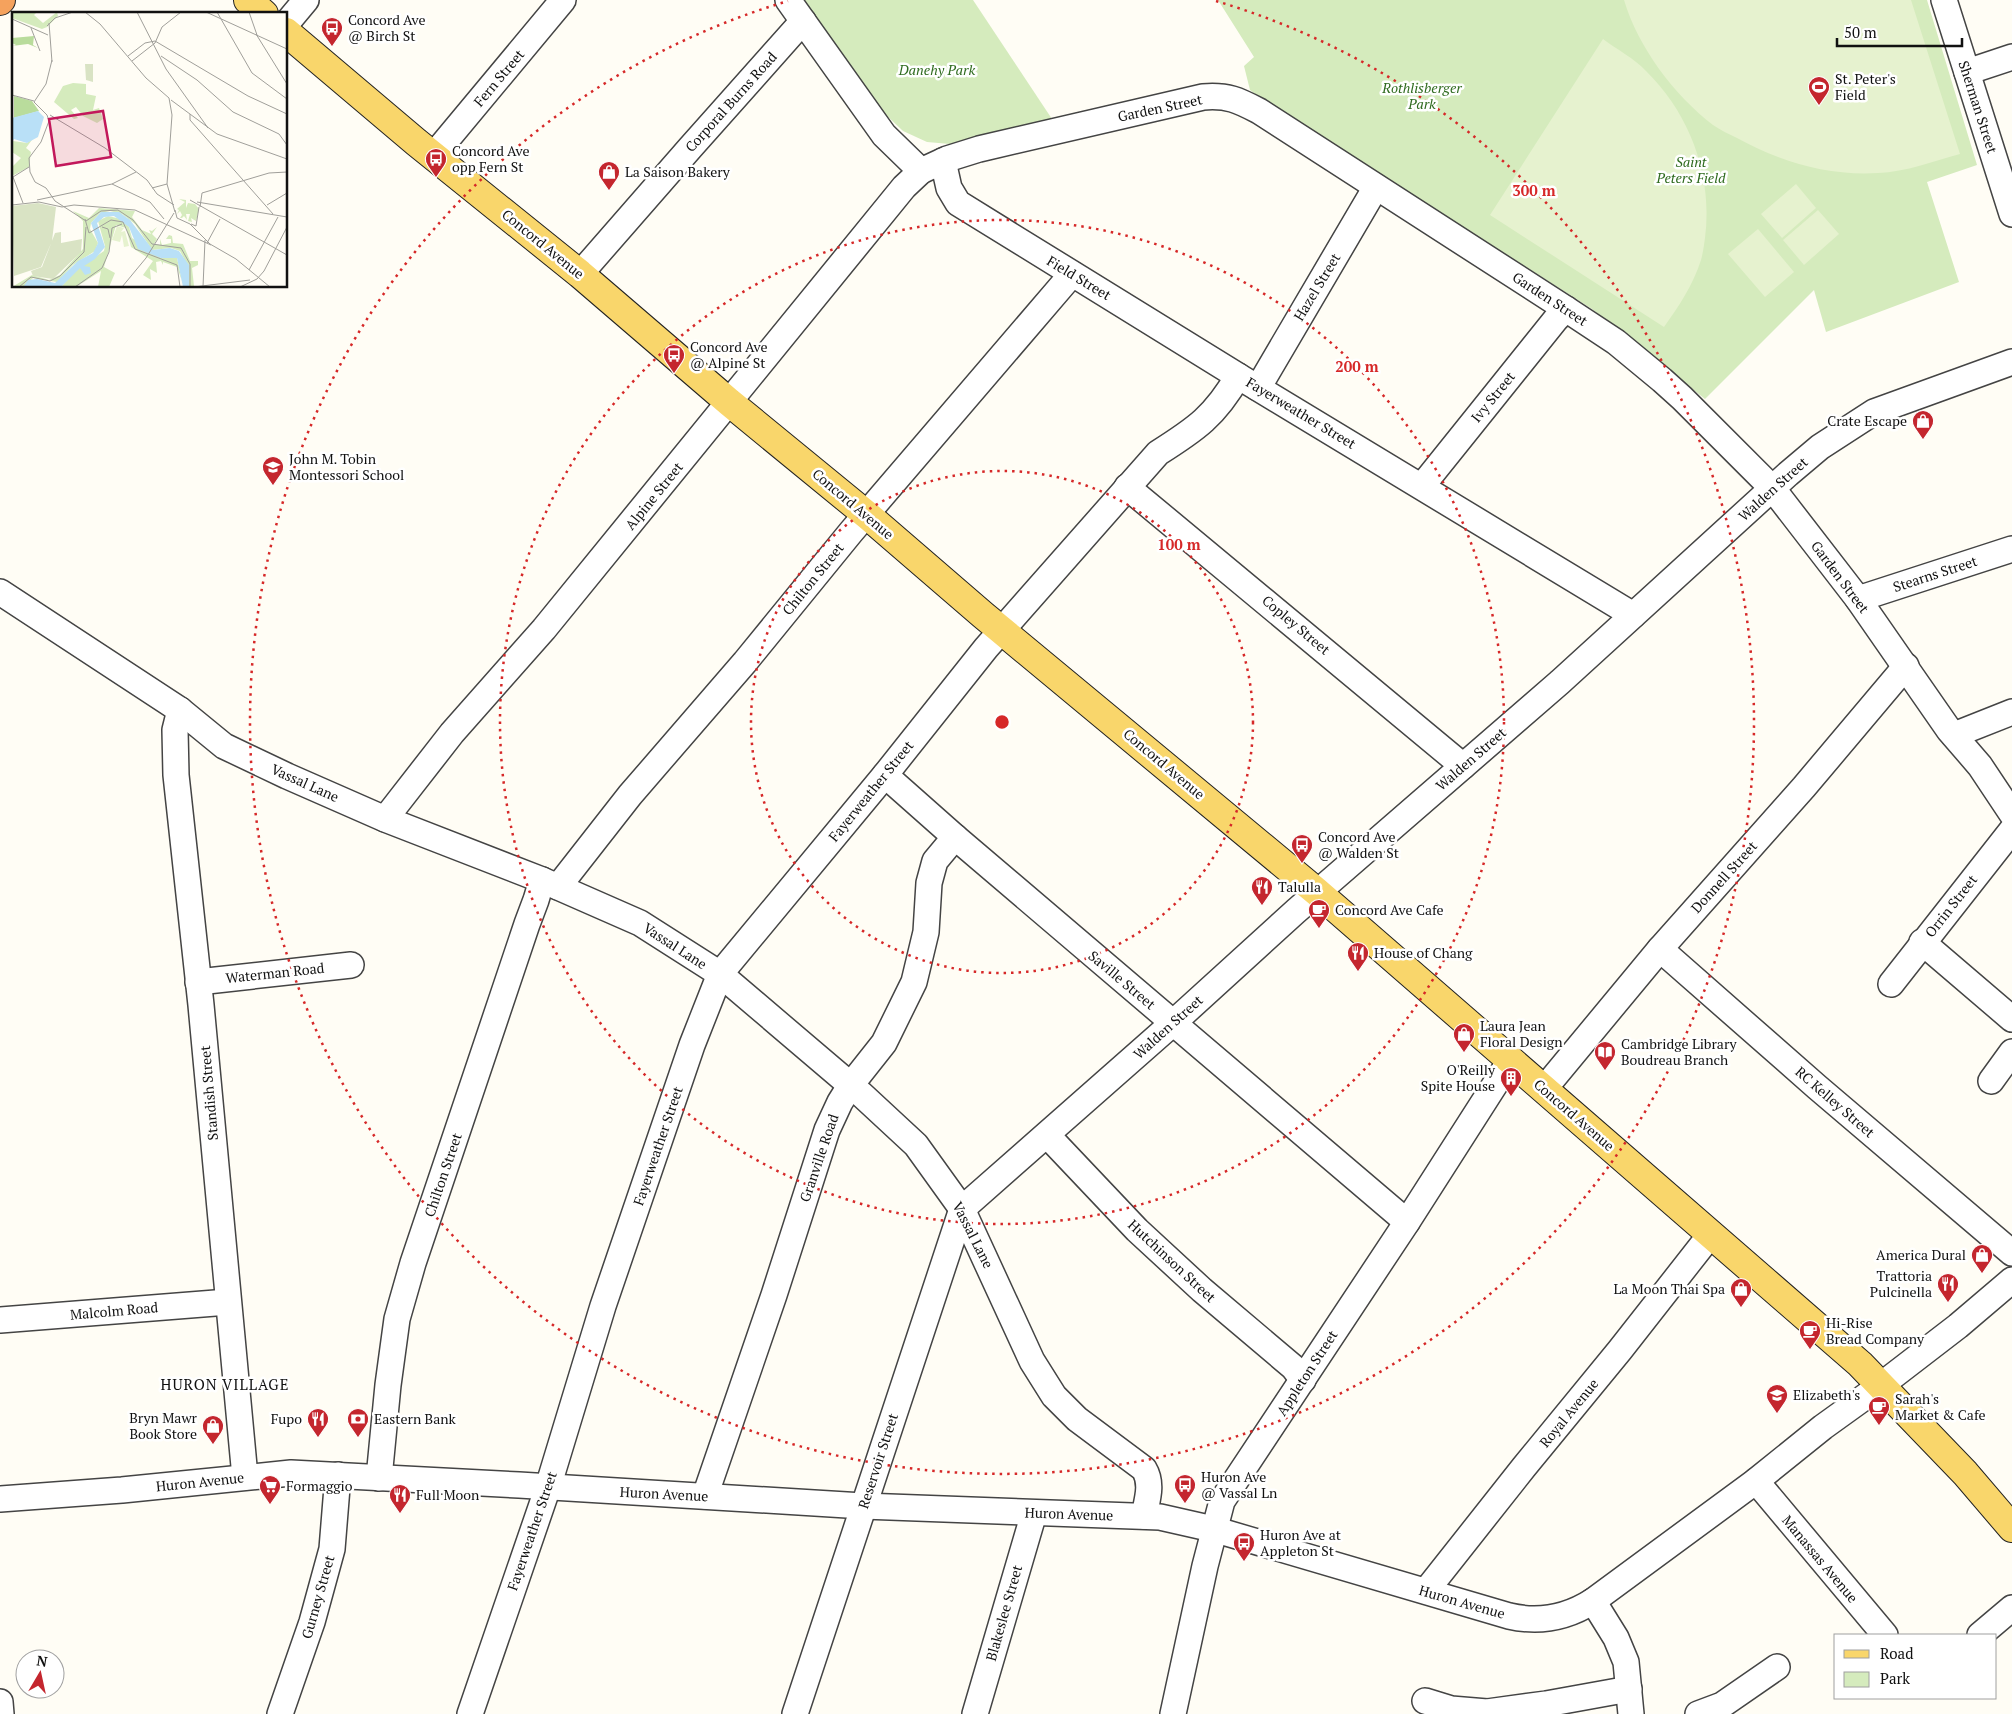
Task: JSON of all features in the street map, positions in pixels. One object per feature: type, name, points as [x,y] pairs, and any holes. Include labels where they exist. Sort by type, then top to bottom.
[{"type":"main road","points":[[248,0],[262,12]]},
{"type":"main road","name":"Concord Avenue","points":[[288,34],[580,274],[729,402],[867,515],[1317,892],[1860,1364],[1965,1473],[2012,1528]]},
{"type":"street","points":[[288,22],[306,0]]},
{"type":"street","name":"Fern Street","points":[[434,155],[564,0]]},
{"type":"street","points":[[788,0],[884,135],[932,166]]},
{"type":"street","name":"Sherman Street","points":[[1944,0],[2012,214]]},
{"type":"street","name":"Corporal Burns Road","points":[[580,274],[803,21]]},
{"type":"street","points":[[1966,72],[2012,57]]},
{"type":"street","name":"Garden Street","points":[[932,166],[988,147],[1203,97],[1220,96],[1236,99],[1259,111],[1616,342],[1682,398],[1773,489],[1858,599],[1954,735],[1980,766],[2012,814]]},
{"type":"street","name":"Field Street","points":[[932,166],[958,203],[1248,382]]},
{"type":"street","name":"Alpine Street","points":[[385,819],[452,733],[544,629],[904,188],[932,166]]},
{"type":"street","name":"Hazel Street","points":[[1248,382],[1376,187]]},
{"type":"street","name":"Chilton Street","points":[[378,1478],[388,1385],[400,1309],[412,1263],[526,924],[536,900],[745,662],[1072,274]]},
{"type":"street","name":"Ivy Street","points":[[1422,486],[1566,309]]},
{"type":"street","name":"Walden Street","points":[[962,1209],[1173,1023],[1317,892],[1560,682],[1820,447],[1874,412],[2012,362]]},
{"type":"street","name":"Fayerweather Street","points":[[470,1714],[548,1487],[603,1306],[692,1045],[720,974],[885,775],[986,648],[1158,453],[1193,432],[1248,382],[1633,615]]},
{"type":"street","name":"Copley Street","points":[[1127,487],[1463,766]]},
{"type":"street","name":"Stearns Street","points":[[1858,599],[2012,549]]},
{"type":"street","name":"Vassal Lane","points":[[0,592],[180,710],[224,746],[385,819],[550,883],[640,923],[720,974],[850,1086],[916,1146],[962,1209],[1032,1361],[1054,1396],[1077,1419],[1137,1462],[1146,1471],[1149,1485],[1144,1516]]},
{"type":"street","name":"Donnell Street","points":[[1544,1089],[1660,949],[1804,787],[1906,666]]},
{"type":"street","name":"Standish Street","points":[[180,710],[176,730],[176,775],[198,982],[245,1477]]},
{"type":"street","points":[[1954,735],[2012,712]]},
{"type":"street","name":"Saville Street","points":[[885,775],[955,837],[1407,1222]]},
{"type":"street","name":"Orrin Street","points":[[1891,984],[1922,942],[2012,830]]},
{"type":"street","name":"Granville Road","points":[[705,1496],[774,1295],[827,1130],[850,1086],[884,1043],[914,982],[926,932],[929,883],[935,860],[955,837]]},
{"type":"street","points":[[1922,942],[2012,1019]]},
{"type":"street","name":"RC Kelley Street","points":[[1660,949],[1825,1094],[2012,1253]]},
{"type":"street","name":"Waterman Road","points":[[198,982],[351,965]]},
{"type":"street","points":[[1991,1081],[2012,1052]]},
{"type":"street","name":"Appleton Street","points":[[1174,1714],[1220,1504],[1407,1222],[1510,1061]]},
{"type":"street","name":"Hutchinson Street","points":[[1047,1135],[1137,1230],[1202,1290],[1293,1367],[1303,1380]]},
{"type":"street","name":"Reservoir Street","points":[[794,1714],[962,1209]]},
{"type":"street","name":"Royal Avenue","points":[[1426,1591],[1711,1234]]},
{"type":"street","name":"Huron Avenue","points":[[0,1499],[122,1490],[291,1473],[863,1506],[1144,1516],[1171,1519],[1213,1529],[1509,1616],[1534,1619],[1567,1614],[1593,1601],[1756,1481],[1823,1427],[1958,1326],[2012,1280]]},
{"type":"street","name":"Malcolm Road","points":[[0,1320],[228,1302]]},
{"type":"street","name":"Gurney Street","points":[[280,1714],[312,1622],[332,1549],[338,1475]]},
{"type":"street","name":"Manassas Avenue","points":[[1756,1481],[1883,1634]]},
{"type":"street","name":"Blakeslee Street","points":[[975,1714],[1034,1513]]},
{"type":"street","points":[[1593,1601],[1622,1650],[1626,1662],[1631,1714]]},
{"type":"street","points":[[1981,1634],[2012,1608]]},
{"type":"street","points":[[1698,1714],[1722,1705],[1777,1667]]},
{"type":"street","points":[[1425,1700],[1451,1709],[1487,1712],[1540,1705],[1629,1689]]},
{"type":"street","points":[[0,1702],[1,1714]]},
{"type":"green space","name":"Danehy Park","points":[[803,0],[973,0],[1052,119],[950,144],[927,142],[903,131],[884,113]]},
{"type":"green space","name":"Saint Peters Field","points":[[1218,0],[1927,0],[1977,165],[1927,182],[1959,282],[1826,332],[1814,290],[1705,399],[1592,309],[1250,90],[1244,66],[1254,57]]},
{"type":"green space","name":"St. Peter's Field","points":[[1624,0],[1911,0],[1960,154],[1899,171],[1859,173],[1823,170],[1805,166],[1754,147],[1713,125],[1671,85],[1638,35]]},
{"type":"green space","points":[[1603,39],[1636,62],[1661,88],[1686,126],[1695,147],[1701,169],[1707,215],[1702,257],[1690,287],[1664,327],[1490,215]]},
{"type":"green space","points":[[1796,184],[1816,208],[1782,238],[1761,214]]},
{"type":"green space","points":[[1818,210],[1839,234],[1804,265],[1783,240]]},
{"type":"green space","points":[[1758,229],[1794,272],[1765,297],[1728,254]]},
{"type":"place","name":"Concord Ave @ Birch St","points":[[332,47]]},
{"type":"place","name":"St. Peter's Field","points":[[1819,106]]},
{"type":"place","name":"Concord Ave opp Fern St","points":[[436,178]]},
{"type":"place","name":"La Saison Bakery","points":[[609,191]]},
{"type":"place","name":"Concord Ave @ Alpine St","points":[[674,374]]},
{"type":"place","name":"Crate Escape","points":[[1923,440]]},
{"type":"place","name":"John M. Tobin Montessori School","points":[[273,486]]},
{"type":"place","name":"Concord Ave @ Walden St","points":[[1302,864]]},
{"type":"place","name":"Talulla","points":[[1262,906]]},
{"type":"place","name":"Concord Ave Cafe","points":[[1319,929]]},
{"type":"place","name":"House of Chang","points":[[1358,972]]},
{"type":"place","name":"Laura Jean Floral Design","points":[[1464,1053]]},
{"type":"place","name":"Cambridge Library Boudreau Branch","points":[[1605,1071]]},
{"type":"place","name":"O'Reilly Spite House","points":[[1511,1097]]},
{"type":"place","name":"America Dural","points":[[1982,1274]]},
{"type":"place","name":"Trattoria Pulcinella","points":[[1948,1303]]},
{"type":"place","name":"La Moon Thai Spa","points":[[1741,1308]]},
{"type":"place","name":"Hi-Rise Bread Company","points":[[1810,1350]]},
{"type":"place","name":"Elizabeth's","points":[[1777,1414]]},
{"type":"place","name":"Sarah's Market & Cafe","points":[[1879,1426]]},
{"type":"place","name":"Fupo","points":[[318,1438]]},
{"type":"place","name":"Eastern Bank","points":[[358,1438]]},
{"type":"place","name":"Bryn Mawr Book Store","points":[[213,1445]]},
{"type":"place","name":"Huron Ave @ Vassal Ln","points":[[1185,1504]]},
{"type":"place","name":"Formaggio","points":[[270,1505]]},
{"type":"place","name":"Full Moon","points":[[400,1514]]},
{"type":"place","name":"Huron Ave at Appleton St","points":[[1244,1562]]},
{"type":"district","name":"HURON VILLAGE","points":[[225,1385]]},
{"type":"park label","name":"Rothlisberger Park","points":[[1422,96]]}]
